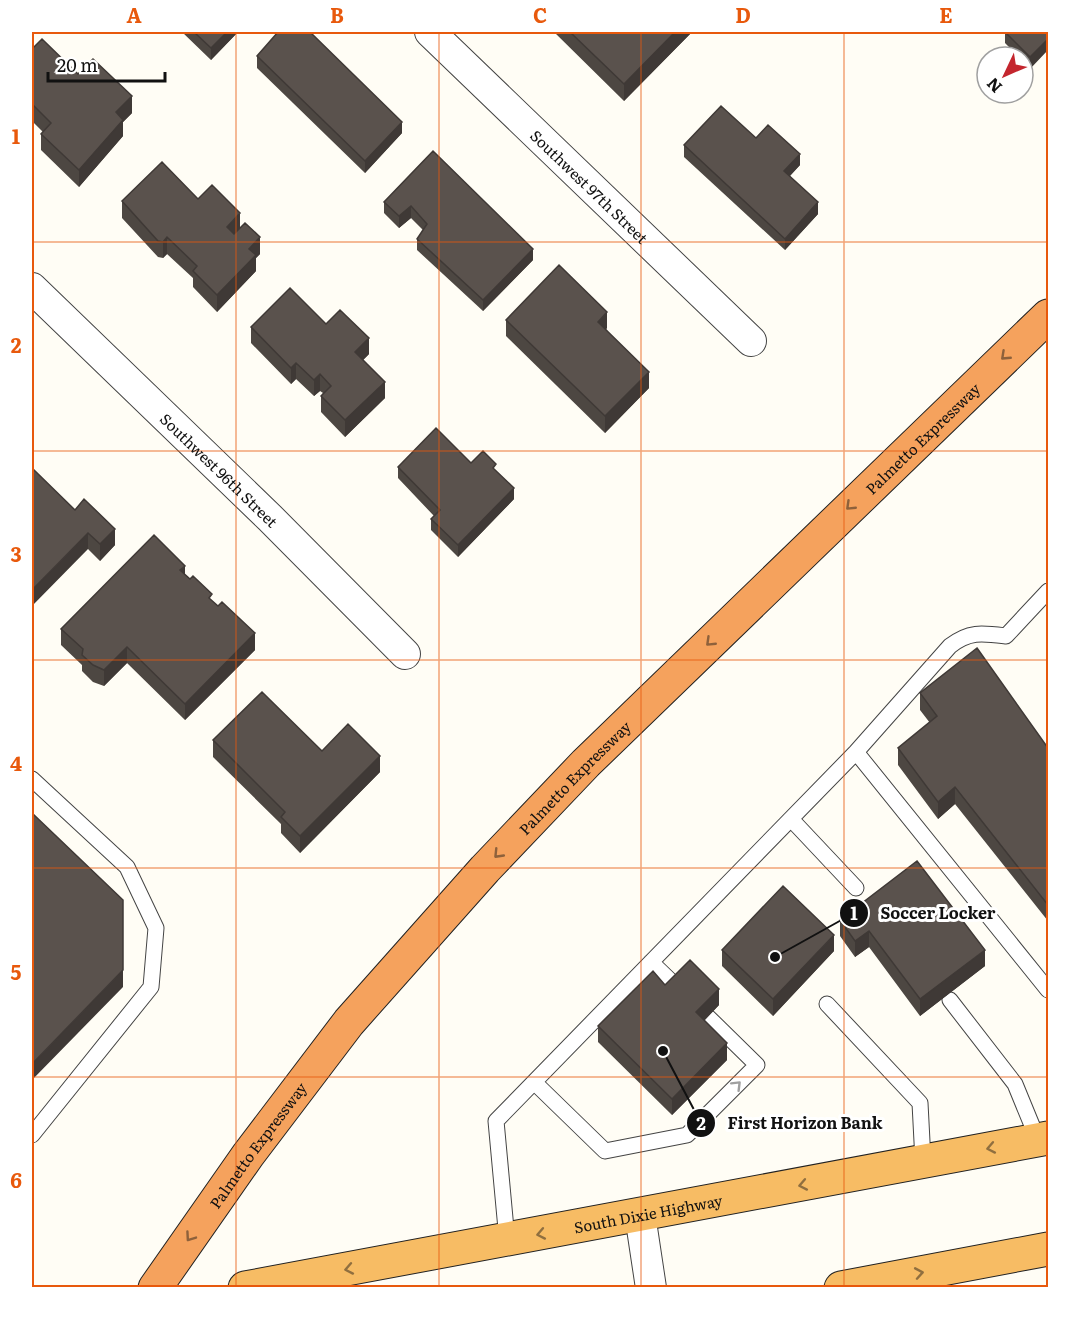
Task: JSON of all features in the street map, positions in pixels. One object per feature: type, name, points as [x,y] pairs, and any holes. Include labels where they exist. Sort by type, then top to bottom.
[{"type":"highway","name":"Palmetto Expressway","points":[[155,1287],[248,1155],[349,1022],[485,868],[555,795],[1048,316]]},
{"type":"highway","name":"South Dixie Highway","points":[[245,1287],[1043,1139]]},
{"type":"highway","points":[[841,1287],[1048,1249]]},
{"type":"street","name":"Southwest 97th Street","points":[[438,34],[751,341]]},
{"type":"street","name":"Southwest 96th Street","points":[[32,288],[261,510],[405,654]]},
{"type":"street","points":[[640,1215],[651,1287]]},
{"type":"lane","points":[[507,1240],[496,1121],[856,752],[950,646],[964,636],[977,633],[1006,636],[1048,591]]},
{"type":"lane","points":[[856,752],[1048,990]]},
{"type":"lane","points":[[32,779],[127,867],[156,928],[151,987],[32,1134]]},
{"type":"lane","points":[[791,819],[856,888]]},
{"type":"lane","points":[[651,962],[678,988]]},
{"type":"lane","points":[[950,1000],[1015,1084],[1043,1139]]},
{"type":"lane","points":[[827,1004],[920,1103],[923,1161]]},
{"type":"lane","points":[[534,1082],[604,1151],[687,1135],[757,1065],[708,1017]]},
{"type":"building","points":[[194,32],[227,32],[211,48]]},
{"type":"building","points":[[278,32],[310,32],[402,122],[365,161],[257,56]]},
{"type":"building","points":[[570,32],[675,32],[624,84]]},
{"type":"building","points":[[1005,32],[1048,32],[1048,39],[1035,52],[1035,45],[1018,45]]},
{"type":"building","points":[[42,39],[78,74],[93,59],[132,96],[116,112],[123,120],[79,170],[41,134],[51,123],[32,104],[32,49]]},
{"type":"building","points":[[721,106],[756,138],[768,125],[800,154],[784,171],[818,202],[785,239],[684,145]]},
{"type":"building","points":[[433,151],[533,249],[483,300],[417,239],[427,224],[411,206],[399,216],[384,202]]},
{"type":"building","points":[[162,162],[198,199],[212,185],[240,213],[227,227],[234,234],[245,223],[260,237],[249,249],[256,255],[217,295],[193,271],[197,266],[167,237],[163,242],[158,241],[122,201]]},
{"type":"building","points":[[559,265],[607,312],[598,322],[649,372],[605,416],[506,320]]},
{"type":"building","points":[[290,288],[326,324],[340,310],[369,338],[355,352],[385,382],[345,420],[321,396],[331,386],[320,374],[314,380],[296,363],[291,368],[251,327]]},
{"type":"building","points":[[436,428],[471,463],[483,451],[496,464],[493,468],[514,488],[458,545],[431,519],[440,510],[398,467]]},
{"type":"building","points":[[32,468],[75,510],[84,499],[115,529],[100,544],[88,533],[32,590]]},
{"type":"building","points":[[154,535],[185,566],[180,570],[190,579],[193,576],[212,594],[209,598],[218,606],[222,602],[255,633],[185,704],[127,647],[104,670],[93,665],[82,655],[83,649],[61,629]]},
{"type":"building","points":[[977,648],[1048,748],[1048,905],[955,787],[938,802],[898,748],[937,716],[920,693]]},
{"type":"building","points":[[262,692],[322,751],[348,724],[380,756],[300,836],[281,817],[285,812],[213,740]]},
{"type":"building","points":[[32,813],[123,900],[123,970],[32,1064]]},
{"type":"building","points":[[917,861],[985,950],[920,999],[869,931],[855,941],[840,920]]},
{"type":"building","points":[[783,886],[834,935],[773,999],[722,950]]},
{"type":"building","points":[[690,960],[719,989],[696,1012],[727,1043],[672,1099],[598,1026],[653,971],[665,985]]},
{"type":"place","name":"Soccer Locker","points":[[775,957]]},
{"type":"place","name":"First Horizon Bank","points":[[663,1051]]}]
